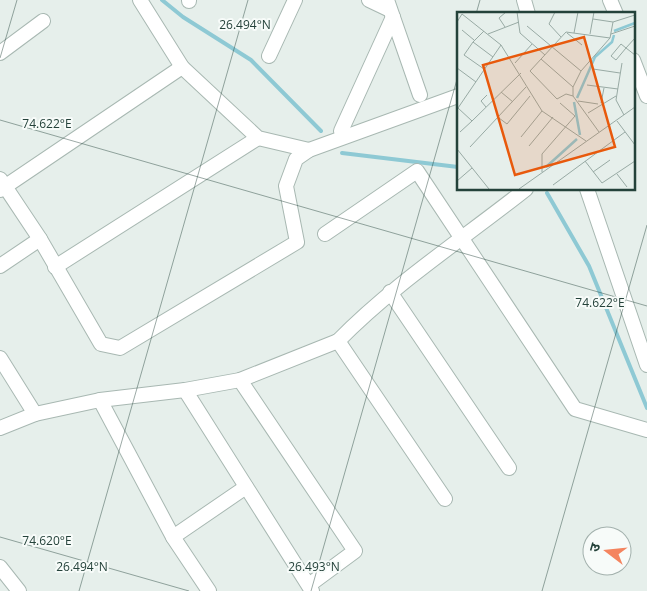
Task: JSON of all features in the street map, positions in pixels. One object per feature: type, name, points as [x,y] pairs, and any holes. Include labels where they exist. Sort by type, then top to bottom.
[{"type":"street","points":[[140,0],[182,67],[258,138],[309,150]]},
{"type":"street","points":[[269,56],[295,0]]},
{"type":"street","points":[[369,0],[390,9],[420,95]]},
{"type":"street","points":[[610,0],[615,12]]},
{"type":"street","points":[[342,131],[390,9]]},
{"type":"street","points":[[0,52],[43,21]]},
{"type":"street","points":[[634,63],[647,96]]},
{"type":"street","points":[[182,67],[2,185],[40,240],[101,344],[120,348],[297,242],[286,186],[296,159],[309,150],[457,96]]},
{"type":"street","points":[[55,267],[258,138]]},
{"type":"street","points":[[325,234],[417,171],[464,238],[575,409],[647,430]]},
{"type":"street","points":[[0,428],[35,414],[100,400],[185,390],[240,380],[338,341],[390,292],[464,238],[525,190]]},
{"type":"street","points":[[587,190],[647,365]]},
{"type":"street","points":[[0,266],[40,240]]},
{"type":"street","points":[[390,292],[510,468]]},
{"type":"street","points":[[338,341],[445,499]]},
{"type":"street","points":[[0,358],[35,414]]},
{"type":"street","points":[[185,390],[310,588],[355,551],[240,380]]},
{"type":"street","points":[[100,400],[173,537],[209,591]]},
{"type":"street","points":[[173,537],[246,487]]},
{"type":"street","points":[[0,567],[19,591]]},
{"type":"waterway","points":[[162,0],[183,17],[251,60],[321,131]]},
{"type":"waterway","points":[[342,153],[457,167]]},
{"type":"waterway","points":[[547,193],[589,266],[647,408]]}]
